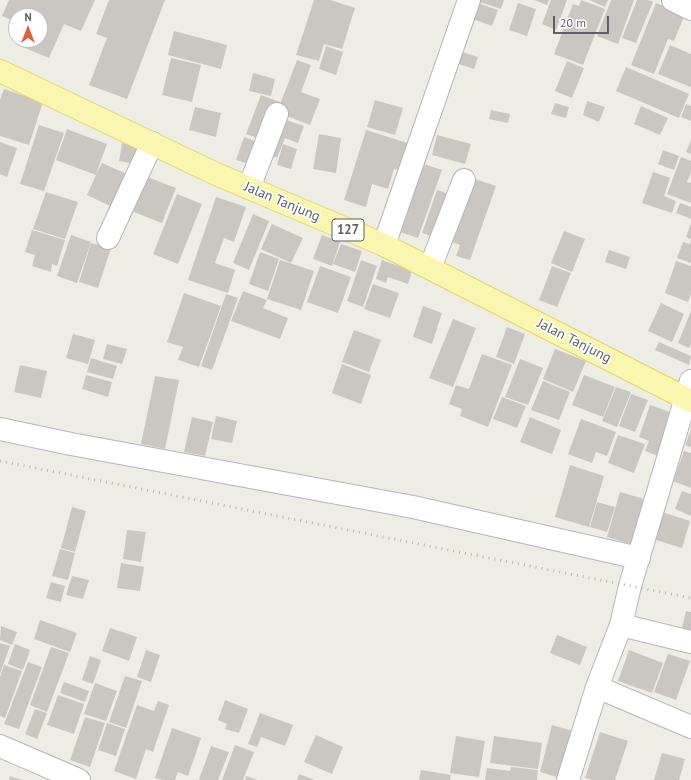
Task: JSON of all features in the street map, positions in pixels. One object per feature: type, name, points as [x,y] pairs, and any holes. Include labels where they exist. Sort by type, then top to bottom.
[{"type":"main road","name":"Jalan Tanjung","points":[[0,71],[216,174],[384,245],[689,393]]},
{"type":"street","points":[[384,245],[469,0]]},
{"type":"street","points":[[673,0],[691,9]]},
{"type":"street","points":[[248,188],[278,114]]},
{"type":"street","points":[[108,238],[152,143]]},
{"type":"street","points":[[430,268],[464,180]]},
{"type":"street","points":[[568,780],[597,687],[621,624],[630,586],[689,393]]},
{"type":"street","points":[[0,429],[71,444],[413,507],[639,558]]},
{"type":"street","points":[[621,624],[691,642]]},
{"type":"street","points":[[597,687],[691,727]]},
{"type":"street","points":[[0,746],[79,780]]},
{"type":"building","points":[[9,0],[95,0],[81,31],[64,24],[49,58],[25,48],[48,48],[48,8],[8,8],[8,19],[2,16]]},
{"type":"building","points":[[109,0],[165,0],[127,99],[89,85],[107,38],[96,34]]},
{"type":"building","points":[[314,0],[330,0],[355,8],[342,49],[324,44],[319,61],[296,55]]},
{"type":"building","points":[[474,0],[504,0],[501,9]]},
{"type":"building","points":[[534,0],[549,0],[547,5]]},
{"type":"building","points":[[551,0],[567,0],[556,30],[542,24]]},
{"type":"building","points":[[581,0],[605,9],[583,65],[554,54],[573,4],[579,6]]},
{"type":"building","points":[[589,0],[608,0],[605,7]]},
{"type":"building","points":[[611,0],[634,0],[618,44],[597,36]]},
{"type":"building","points":[[637,0],[648,0],[653,2],[636,43],[622,38]]},
{"type":"building","points":[[472,1],[498,10],[492,26],[467,17]]},
{"type":"building","points":[[518,3],[536,9],[527,36],[509,30]]},
{"type":"building","points":[[656,3],[685,14],[674,41],[668,39],[654,74],[631,65]]},
{"type":"building","points":[[174,31],[227,45],[221,69],[168,55]]},
{"type":"building","points":[[670,45],[691,54],[691,87],[658,74]]},
{"type":"building","points":[[326,46],[343,52],[336,75],[319,69]]},
{"type":"building","points":[[456,50],[478,57],[474,69],[453,62]]},
{"type":"building","points":[[171,58],[201,65],[192,102],[162,95]]},
{"type":"building","points":[[297,60],[311,65],[301,92],[320,99],[310,125],[277,112]]},
{"type":"building","points":[[567,61],[584,68],[572,98],[555,91]]},
{"type":"building","points":[[626,67],[689,94],[679,118],[616,91]]},
{"type":"building","points":[[253,73],[275,79],[271,96],[249,91]]},
{"type":"building","points":[[4,89],[43,102],[29,145],[0,136],[0,100]]},
{"type":"building","points":[[261,95],[280,102],[265,141],[246,134]]},
{"type":"building","points":[[375,100],[403,108],[395,135],[367,127]]},
{"type":"building","points":[[587,101],[605,107],[599,122],[583,115]]},
{"type":"building","points":[[555,103],[569,107],[566,118],[551,114]]},
{"type":"building","points":[[686,104],[691,106],[691,121],[681,117]]},
{"type":"building","points":[[641,106],[668,118],[660,135],[634,124]]},
{"type":"building","points":[[195,107],[221,113],[216,137],[189,130]]},
{"type":"building","points":[[491,110],[510,114],[508,123],[489,119]]},
{"type":"building","points":[[277,117],[304,126],[298,143],[285,138],[277,158],[264,153]]},
{"type":"building","points":[[39,125],[64,133],[44,191],[20,184]]},
{"type":"building","points":[[67,129],[107,144],[96,174],[102,163],[129,175],[114,208],[87,195],[96,175],[56,160]]},
{"type":"building","points":[[366,130],[414,145],[406,173],[394,169],[388,189],[372,184],[366,207],[344,200]]},
{"type":"building","points":[[319,134],[341,138],[336,173],[313,169]]},
{"type":"building","points":[[437,135],[471,144],[465,164],[432,155]]},
{"type":"building","points":[[244,137],[261,143],[253,165],[236,160]]},
{"type":"building","points":[[691,140],[691,154],[686,152]]},
{"type":"building","points":[[0,142],[17,148],[7,177],[0,174]]},
{"type":"building","points":[[122,143],[138,146],[135,164],[119,161]]},
{"type":"building","points":[[283,144],[297,149],[291,169],[277,165]]},
{"type":"building","points":[[663,150],[679,156],[674,170],[658,164]]},
{"type":"building","points":[[681,157],[691,161],[691,172],[687,182],[691,183],[691,203],[667,194]]},
{"type":"building","points":[[421,163],[442,170],[418,238],[397,231]]},
{"type":"building","points":[[653,172],[670,178],[664,196],[676,201],[672,213],[642,203]]},
{"type":"building","points":[[145,176],[176,188],[162,223],[131,211]]},
{"type":"building","points":[[469,177],[496,186],[470,260],[456,256],[460,245],[447,240]]},
{"type":"building","points":[[437,190],[455,196],[439,239],[422,233]]},
{"type":"building","points":[[46,192],[78,202],[65,239],[33,229]]},
{"type":"building","points":[[177,194],[202,204],[178,264],[153,254]]},
{"type":"building","points":[[216,197],[246,207],[234,242],[224,238],[215,263],[235,270],[228,293],[188,280]]},
{"type":"building","points":[[680,203],[691,207],[691,219],[676,213]]},
{"type":"building","points":[[253,214],[269,221],[249,270],[233,263]]},
{"type":"building","points":[[691,223],[691,239],[686,237]]},
{"type":"building","points":[[272,224],[303,238],[291,263],[261,249]]},
{"type":"building","points":[[32,230],[65,240],[57,266],[52,264],[51,272],[32,266],[35,255],[25,252]]},
{"type":"building","points":[[564,231],[585,239],[572,272],[551,263]]},
{"type":"building","points":[[71,235],[91,242],[77,283],[57,276]]},
{"type":"building","points":[[322,235],[340,242],[332,266],[313,259]]},
{"type":"building","points":[[691,240],[691,263],[677,258],[683,242],[690,244]]},
{"type":"building","points":[[91,243],[111,248],[98,288],[79,282]]},
{"type":"building","points":[[341,244],[362,251],[355,272],[333,264]]},
{"type":"building","points":[[609,250],[630,257],[626,269],[605,262]]},
{"type":"building","points":[[260,252],[279,259],[268,291],[249,284]]},
{"type":"building","points":[[280,260],[314,271],[301,310],[267,299]]},
{"type":"building","points":[[361,260],[377,266],[363,307],[347,301]]},
{"type":"building","points":[[382,260],[412,271],[408,284],[388,277],[386,283],[376,279]]},
{"type":"building","points":[[676,261],[691,266],[691,294],[688,302],[665,293]]},
{"type":"building","points":[[320,266],[351,277],[338,313],[307,302]]},
{"type":"building","points":[[552,266],[571,273],[557,307],[539,300]]},
{"type":"building","points":[[373,284],[399,293],[390,318],[364,309]]},
{"type":"building","points":[[243,291],[267,300],[263,308],[288,318],[280,339],[231,321]]},
{"type":"building","points":[[184,293],[221,306],[199,367],[178,360],[183,347],[167,342]]},
{"type":"building","points":[[226,294],[238,298],[212,370],[201,366]]},
{"type":"building","points":[[661,303],[684,314],[672,342],[648,331]]},
{"type":"building","points":[[423,306],[442,313],[432,344],[413,337]]},
{"type":"building","points":[[691,311],[691,344],[689,348],[678,343]]},
{"type":"building","points":[[453,319],[476,328],[453,387],[429,378]]},
{"type":"building","points":[[507,327],[525,334],[514,364],[496,357]]},
{"type":"building","points":[[354,330],[381,340],[369,372],[342,362]]},
{"type":"building","points":[[73,334],[95,340],[88,364],[66,358]]},
{"type":"building","points":[[659,342],[691,356],[689,365],[655,350]]},
{"type":"building","points":[[107,344],[127,349],[122,364],[103,359]]},
{"type":"building","points":[[555,349],[586,361],[573,392],[543,379]]},
{"type":"building","points":[[482,354],[512,365],[488,427],[460,416],[462,409],[449,404],[456,385],[469,389]]},
{"type":"building","points":[[91,358],[117,366],[113,379],[87,372]]},
{"type":"building","points":[[520,359],[543,368],[528,405],[505,397]]},
{"type":"building","points":[[342,364],[371,375],[361,404],[332,393]]},
{"type":"building","points":[[20,365],[47,371],[41,398],[14,392]]},
{"type":"building","points":[[86,375],[112,382],[108,397],[82,389]]},
{"type":"building","points":[[584,375],[615,387],[603,417],[572,405]]},
{"type":"building","points":[[155,376],[179,380],[165,449],[141,444]]},
{"type":"building","points":[[543,381],[570,392],[559,420],[531,410]]},
{"type":"building","points":[[616,387],[631,392],[617,427],[602,421]]},
{"type":"building","points":[[631,394],[648,400],[635,432],[619,426]]},
{"type":"building","points":[[502,397],[526,406],[517,428],[493,419]]},
{"type":"building","points":[[650,405],[673,413],[658,456],[645,451],[649,441],[639,437]]},
{"type":"building","points":[[216,416],[237,421],[232,443],[211,439]]},
{"type":"building","points":[[192,417],[213,422],[205,456],[184,452]]},
{"type":"building","points":[[530,417],[561,430],[552,454],[520,442]]},
{"type":"building","points":[[581,419],[616,432],[607,456],[596,452],[592,463],[568,454]]},
{"type":"building","points":[[691,430],[691,447],[685,445]]},
{"type":"building","points":[[618,435],[645,444],[634,473],[608,463]]},
{"type":"building","points":[[684,451],[691,453],[691,488],[673,481]]},
{"type":"building","points":[[570,465],[604,476],[589,527],[555,517]]},
{"type":"building","points":[[682,491],[691,494],[691,516],[675,509]]},
{"type":"building","points":[[620,492],[644,499],[631,544],[607,537]]},
{"type":"building","points":[[597,502],[615,507],[607,532],[590,527]]},
{"type":"building","points":[[72,507],[86,511],[75,552],[61,548]]},
{"type":"building","points":[[662,512],[690,521],[682,548],[653,539]]},
{"type":"building","points":[[127,530],[146,532],[141,562],[123,559]]},
{"type":"building","points":[[60,549],[75,553],[68,580],[52,576]]},
{"type":"building","points":[[121,563],[144,567],[140,591],[117,588]]},
{"type":"building","points":[[72,576],[89,580],[83,599],[66,595]]},
{"type":"building","points":[[51,582],[65,586],[61,602],[46,598]]},
{"type":"building","points":[[686,611],[691,612],[691,634],[681,632]]},
{"type":"building","points":[[40,620],[77,633],[70,652],[34,639]]},
{"type":"building","points":[[1,626],[17,632],[12,645],[0,640]]},
{"type":"building","points":[[110,628],[137,637],[129,661],[102,651]]},
{"type":"building","points":[[557,635],[587,647],[580,665],[550,653]]},
{"type":"building","points":[[0,643],[10,646],[0,674]]},
{"type":"building","points":[[15,644],[30,650],[23,670],[8,664]]},
{"type":"building","points":[[51,647],[69,653],[47,712],[30,705]]},
{"type":"building","points":[[146,650],[160,655],[151,682],[137,677]]},
{"type":"building","points":[[629,650],[663,663],[652,693],[618,681]]},
{"type":"building","points":[[668,654],[690,661],[676,700],[654,692]]},
{"type":"building","points":[[90,656],[101,660],[93,684],[82,680]]},
{"type":"building","points":[[28,662],[42,667],[19,729],[4,724]]},
{"type":"building","points":[[4,665],[22,671],[5,718],[0,716],[0,677]]},
{"type":"building","points":[[125,676],[142,681],[126,728],[109,722]]},
{"type":"building","points":[[64,682],[89,691],[85,702],[60,693]]},
{"type":"building","points":[[95,683],[117,691],[106,721],[84,714]]},
{"type":"building","points":[[58,695],[84,704],[74,734],[47,725]]},
{"type":"building","points":[[225,700],[248,709],[239,733],[225,729],[227,724],[218,720]]},
{"type":"building","points":[[158,701],[169,705],[153,752],[146,749],[136,779],[114,771],[137,705],[154,711]]},
{"type":"building","points":[[35,709],[47,713],[37,739],[25,734]]},
{"type":"building","points":[[260,713],[293,725],[285,746],[261,737],[257,747],[248,744]]},
{"type":"building","points":[[85,717],[105,723],[90,767],[70,760]]},
{"type":"building","points":[[107,723],[125,729],[116,756],[98,750]]},
{"type":"building","points":[[552,725],[573,731],[560,778],[540,772]]},
{"type":"building","points":[[172,728],[201,738],[188,776],[178,772],[175,780],[162,780],[155,778]]},
{"type":"building","points":[[600,732],[628,741],[615,780],[592,780],[585,778]]},
{"type":"building","points":[[316,735],[343,747],[332,774],[304,762]]},
{"type":"building","points":[[456,736],[485,741],[479,777],[450,773]]},
{"type":"building","points":[[494,736],[542,743],[538,769],[490,763]]},
{"type":"building","points":[[235,745],[254,752],[243,780],[222,780]]},
{"type":"building","points":[[211,746],[229,752],[218,780],[199,780]]},
{"type":"building","points":[[662,753],[685,759],[679,780],[654,780]]},
{"type":"building","points":[[511,767],[538,770],[537,780],[485,780],[487,768],[510,771]]},
{"type":"building","points":[[421,770],[451,775],[450,780],[419,780]]},
{"type":"building","points":[[299,774],[315,780],[297,780]]},
{"type":"building","points":[[10,776],[22,780],[9,780]]},
{"type":"building","points":[[247,776],[257,780],[245,780]]},
{"type":"railway","points":[[0,461],[691,598]]}]
